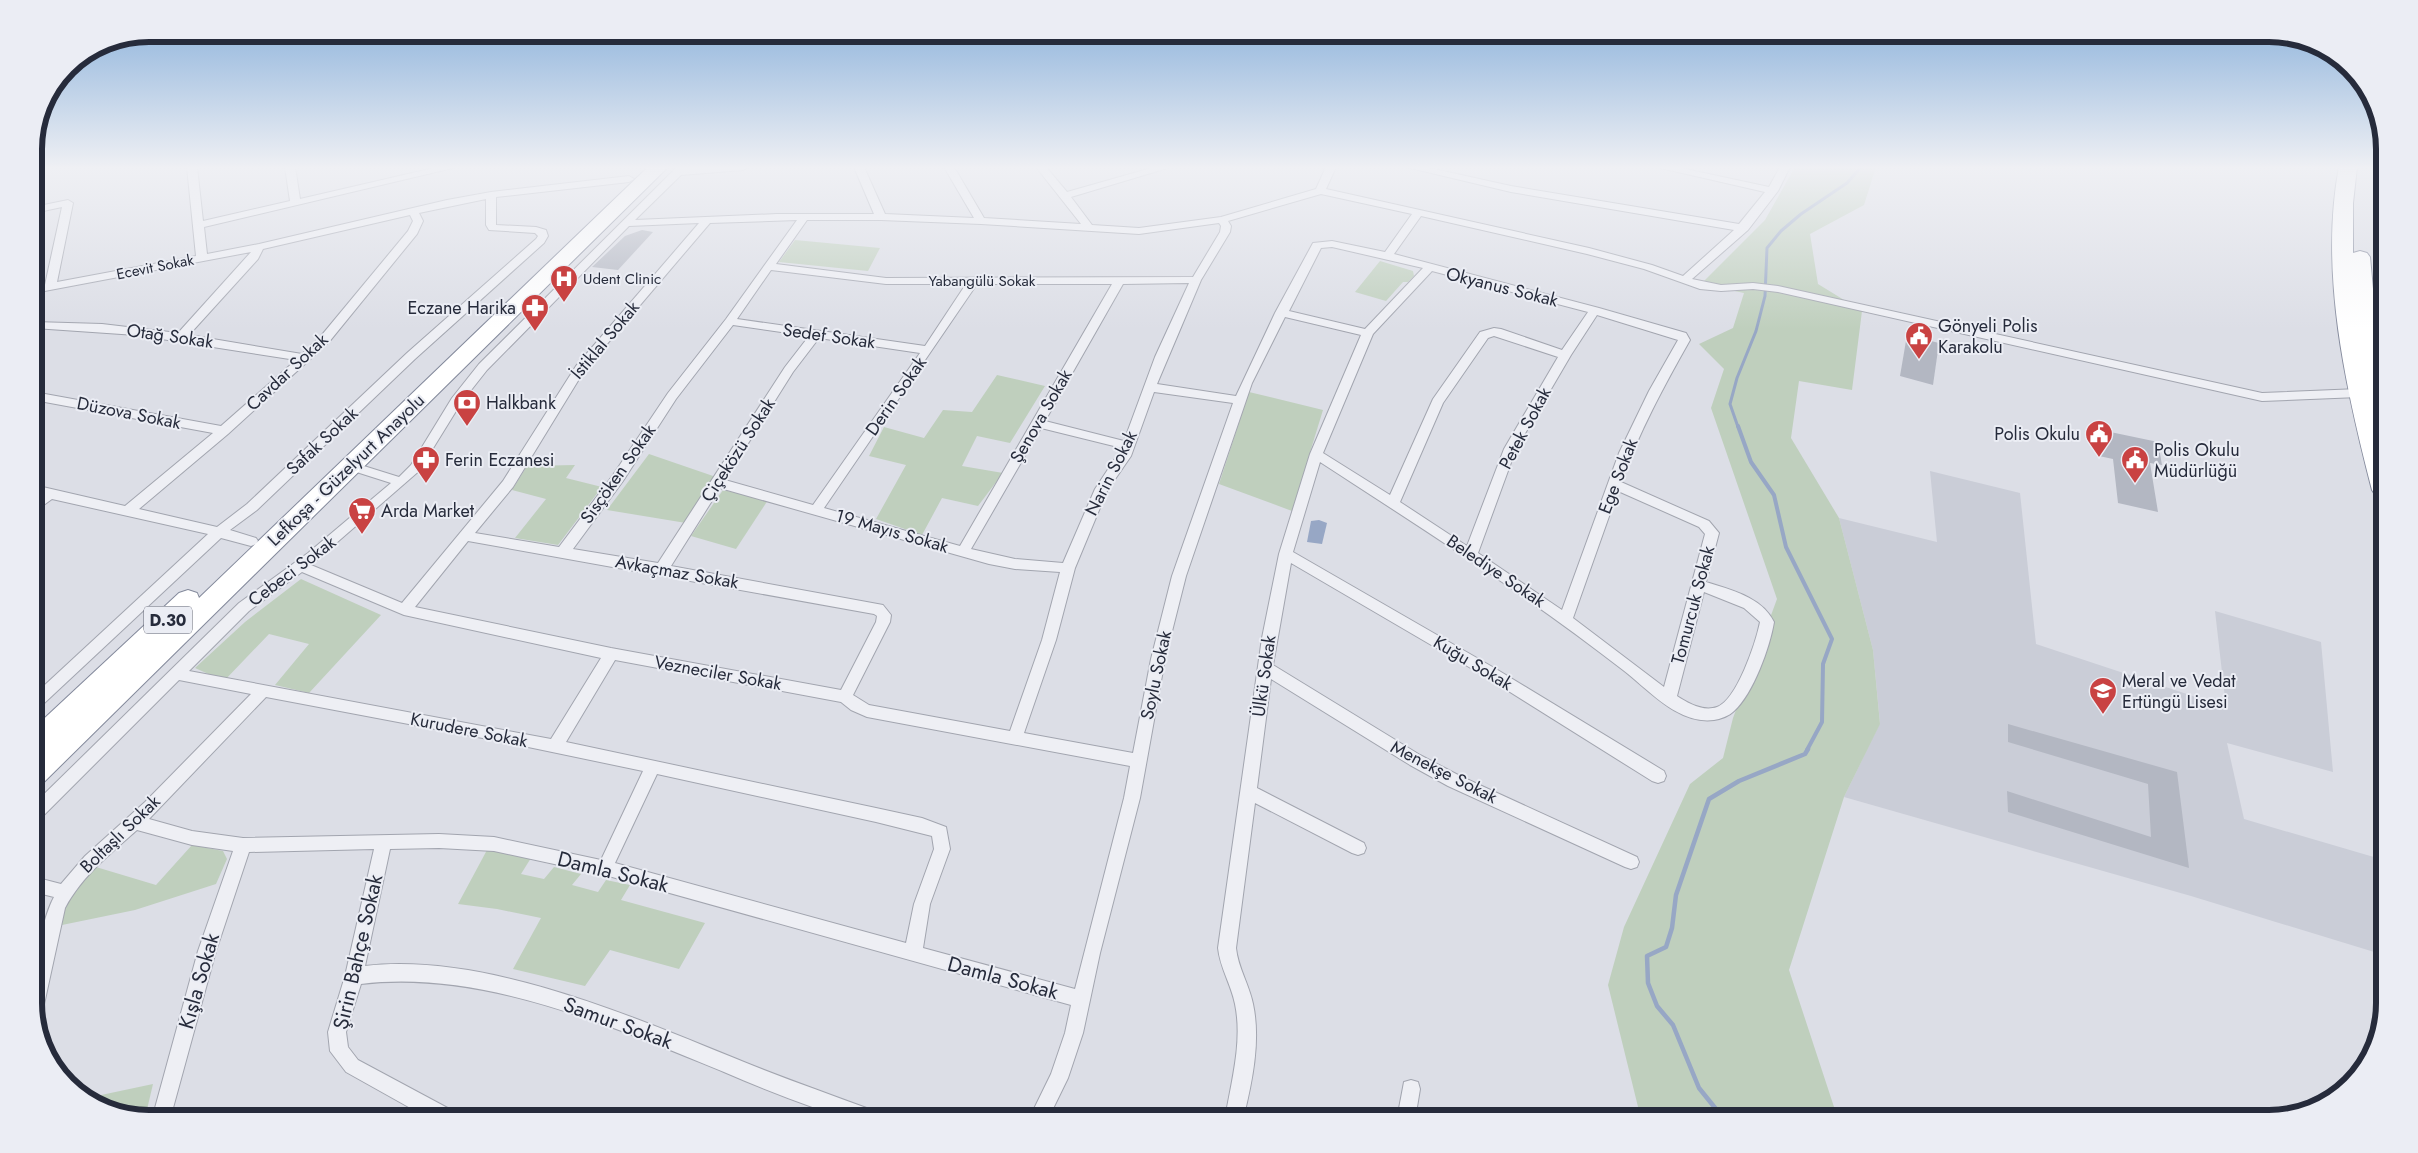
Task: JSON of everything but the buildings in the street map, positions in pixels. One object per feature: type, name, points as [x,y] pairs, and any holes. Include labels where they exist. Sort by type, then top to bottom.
[{"type":"highway","name":"Lefkoşa - Güzelyurt Anayolu","points":[[43,737],[251,541],[600,221]]},
{"type":"highway","name":"Lefkoşa - Güzelyurt Anayolu","points":[[43,765],[602,221]]},
{"type":"highway","points":[[2344,221],[2343,271],[2350,340],[2359,393],[2375,456]]},
{"type":"highway","points":[[2360,221],[2360,274],[2375,372]]},
{"type":"street","points":[[50,288],[64,221]]},
{"type":"street","points":[[199,221],[202,258]]},
{"type":"street","points":[[200,225],[217,221]]},
{"type":"street","name":"Ecevit Sokak","points":[[43,289],[259,247],[371,221]]},
{"type":"street","name":"Cavdar Sokak","points":[[126,512],[224,430],[325,339],[413,232],[418,221]]},
{"type":"street","name":"Safak Sokak","points":[[43,696],[219,532],[252,507],[411,356],[540,241],[543,236],[542,232],[536,230],[493,228],[491,221]]},
{"type":"street","points":[[628,223],[685,221]]},
{"type":"street","name":"İstiklal Sokak","points":[[404,610],[466,536],[519,467],[572,379],[705,221]]},
{"type":"street","points":[[672,396],[770,267],[801,221]]},
{"type":"street","points":[[975,221],[1139,231],[1216,221]]},
{"type":"street","points":[[1083,221],[1088,228]]},
{"type":"street","name":"Narin Sokak","points":[[1015,736],[1043,659],[1068,568],[1095,499],[1119,465],[1129,446],[1160,356],[1196,280],[1225,232],[1226,226],[1223,221]]},
{"type":"street","points":[[1388,256],[1413,221]]},
{"type":"street","points":[[1457,221],[1589,251],[1648,267],[1712,288],[1753,286],[1778,289],[2262,397],[2359,393]]},
{"type":"street","points":[[1701,221],[1744,228]]},
{"type":"street","points":[[1685,280],[1750,221]]},
{"type":"street","name":"Cebeci Sokak","points":[[43,805],[244,607],[300,566],[401,482],[415,468],[456,402],[478,373],[566,282],[628,223]]},
{"type":"street","name":"Okyanus Sokak","points":[[1317,245],[1332,244],[1388,256],[1677,333],[1684,340]]},
{"type":"street","name":"Soylu Sokak","points":[[1042,1110],[1064,1065],[1140,761],[1158,660],[1175,593],[1239,400],[1281,313],[1317,245]]},
{"type":"street","points":[[182,336],[254,257],[259,247]]},
{"type":"street","name":"Yabangülü Sokak","points":[[770,267],[886,281],[1196,280]]},
{"type":"street","name":"Ülkü Sokak","points":[[1235,1110],[1245,1047],[1246,1014],[1241,993],[1229,967],[1227,948],[1273,614],[1286,554],[1316,454],[1368,333],[1429,268]]},
{"type":"street","name":"Şenova Sokak","points":[[963,552],[1119,281]]},
{"type":"street","name":"Derin Sokak","points":[[817,509],[973,282]]},
{"type":"street","name":"Petek Sokak","points":[[1471,554],[1510,449],[1565,354],[1595,310]]},
{"type":"street","points":[[1281,313],[1368,333]]},
{"type":"street","name":"Sedef Sokak","points":[[730,321],[928,350]]},
{"type":"street","name":"Otağ Sokak","points":[[43,324],[94,326],[182,336],[305,358]]},
{"type":"street","points":[[1393,503],[1437,402],[1484,335],[1497,332],[1565,354]]},
{"type":"street","name":"Çiçeközü Sokak","points":[[662,569],[789,370],[816,333]]},
{"type":"street","name":"Ege Sokak","points":[[1566,618],[1624,453],[1655,391],[1684,340]]},
{"type":"street","points":[[1150,387],[1239,400]]},
{"type":"street","name":"Sisçöken Sokak","points":[[563,552],[618,478],[672,396]]},
{"type":"street","name":"Düzova Sokak","points":[[43,398],[224,430]]},
{"type":"street","points":[[1037,423],[1129,446]]},
{"type":"street","name":"Belediye Sokak","points":[[1316,454],[1566,618],[1669,697]]},
{"type":"street","points":[[351,466],[401,482]]},
{"type":"street","name":"19 Mayıs Sokak","points":[[718,483],[817,509],[1000,562],[1068,568]]},
{"type":"street","name":"Tomurcuk Sokak","points":[[1614,485],[1710,528],[1712,535],[1669,697]]},
{"type":"street","points":[[43,492],[251,541]]},
{"type":"street","points":[[43,499],[49,494]]},
{"type":"street","name":"Avkaçmaz Sokak","points":[[466,536],[871,607],[880,611],[884,617],[884,622],[845,697]]},
{"type":"street","name":"Kuğu Sokak","points":[[1286,554],[1492,673],[1658,776]]},
{"type":"street","name":"Vezneciler Sokak","points":[[300,566],[404,610],[611,654],[845,697],[856,706],[867,710],[1015,736],[1140,761]]},
{"type":"street","points":[[1669,697],[1686,708],[1702,714],[1715,714],[1726,710],[1734,702],[1744,686],[1767,625],[1766,616],[1758,608],[1700,585]]},
{"type":"street","points":[[555,746],[611,654]]},
{"type":"street","name":"Menekşe Sokak","points":[[1265,668],[1423,764],[1631,862]]},
{"type":"street","name":"Kurudere Sokak","points":[[176,674],[555,746],[652,768],[766,789],[922,825],[940,832],[942,849],[922,904],[913,954]]},
{"type":"street","name":"Boltaşlı Sokak","points":[[43,969],[57,907],[64,892],[102,851],[134,822],[263,691]]},
{"type":"street","points":[[605,868],[652,768]]},
{"type":"street","points":[[1249,792],[1358,848]]},
{"type":"street","name":"Damla Sokak","points":[[134,822],[192,838],[243,845],[477,842],[605,868],[1080,999]]},
{"type":"street","name":"Şirin Bahçe Sokak","points":[[383,844],[354,976],[337,1032],[338,1051],[352,1066],[432,1110]]},
{"type":"street","name":"Kışla Sokak","points":[[163,1110],[207,952],[243,845]]},
{"type":"street","points":[[43,886],[64,892]]},
{"type":"street","name":"Samur Sokak","points":[[354,976],[388,972],[423,973],[498,985],[561,1002],[640,1029],[775,1084],[847,1110]]},
{"type":"street","points":[[1408,1110],[1411,1089]]},
{"type":"shaded area","name":"Meral ve Vedat Ertüngü Lisesi","points":[[1930,471],[2020,493],[2036,644],[2226,707],[2215,611],[2321,642],[2333,772],[2227,743],[2244,819],[2376,858],[2376,953],[2191,896],[1844,797],[1880,723],[1873,650],[1839,518],[1937,542]]},
{"type":"green space","points":[[1764,221],[1835,221],[1810,234],[1818,284],[1862,311],[1852,390],[1799,381],[1791,438],[1839,518],[1873,650],[1880,724],[1844,797],[1789,970],[1835,1110],[1639,1110],[1608,985],[1624,927],[1690,784],[1723,758],[1733,718],[1777,599],[1711,408],[1724,369],[1699,344],[1733,328],[1744,293],[1701,284]]},
{"type":"green space","points":[[795,240],[880,248],[868,271],[779,262]]},
{"type":"green space","points":[[1380,261],[1413,271],[1414,276],[1408,282],[1403,282],[1386,301],[1355,292]]},
{"type":"green space","points":[[997,375],[1045,386],[1010,443],[977,436],[962,466],[1003,473],[978,506],[942,498],[922,535],[876,519],[906,465],[869,456],[884,427],[924,438],[943,410],[972,412]]},
{"type":"green space","points":[[1249,392],[1323,410],[1292,511],[1219,484]]},
{"type":"green space","points":[[649,454],[716,477],[686,523],[607,510]]},
{"type":"green space","points":[[575,465],[566,478],[602,487],[558,545],[515,538],[546,499],[512,490],[527,466]]},
{"type":"green space","points":[[723,490],[768,500],[736,549],[691,536]]},
{"type":"green space","points":[[301,579],[381,615],[309,693],[275,685],[309,644],[269,634],[224,681],[195,668],[245,622]]},
{"type":"green space","points":[[192,845],[223,851],[227,859],[216,884],[135,910],[62,925],[69,898],[96,867],[156,885]]},
{"type":"green space","points":[[487,850],[531,858],[521,874],[544,879],[554,867],[581,874],[572,885],[598,892],[606,880],[630,885],[621,900],[705,923],[679,969],[610,950],[585,986],[513,969],[541,918],[497,909],[458,904]]},
{"type":"green space","points":[[153,1084],[147,1110],[122,1107],[96,1096]]},
{"type":"water","points":[[1319,520],[1327,523],[1322,544],[1307,542],[1311,521]]},
{"type":"waterway","points":[[1738,427],[1730,404],[1737,378],[1756,331],[1765,296],[1767,248],[1781,231],[1793,221]]},
{"type":"waterway","points":[[1738,426],[1751,462],[1774,495],[1786,547],[1832,639],[1823,664],[1822,722],[1807,750]]},
{"type":"waterway","points":[[1717,1110],[1699,1088],[1673,1025],[1657,1006],[1648,983],[1647,956],[1666,947],[1672,928],[1676,895],[1709,799],[1739,781],[1805,754],[1808,749]]},
{"type":"place","name":"Udent Clinic","points":[[564,303]]},
{"type":"place","name":"Eczane Harika","points":[[535,332]]},
{"type":"place","name":"Gönyeli Polis Karakolu","points":[[1919,360]]},
{"type":"place","name":"Halkbank","points":[[467,427]]},
{"type":"place","name":"Polis Okulu","points":[[2099,458]]},
{"type":"place","name":"Ferin Eczanesi","points":[[426,484]]},
{"type":"place","name":"Polis Okulu Müdürlüğü","points":[[2135,484]]},
{"type":"place","name":"Arda Market","points":[[362,535]]},
{"type":"place","name":"Meral ve Vedat Ertüngü Lisesi","points":[[2103,715]]}]
